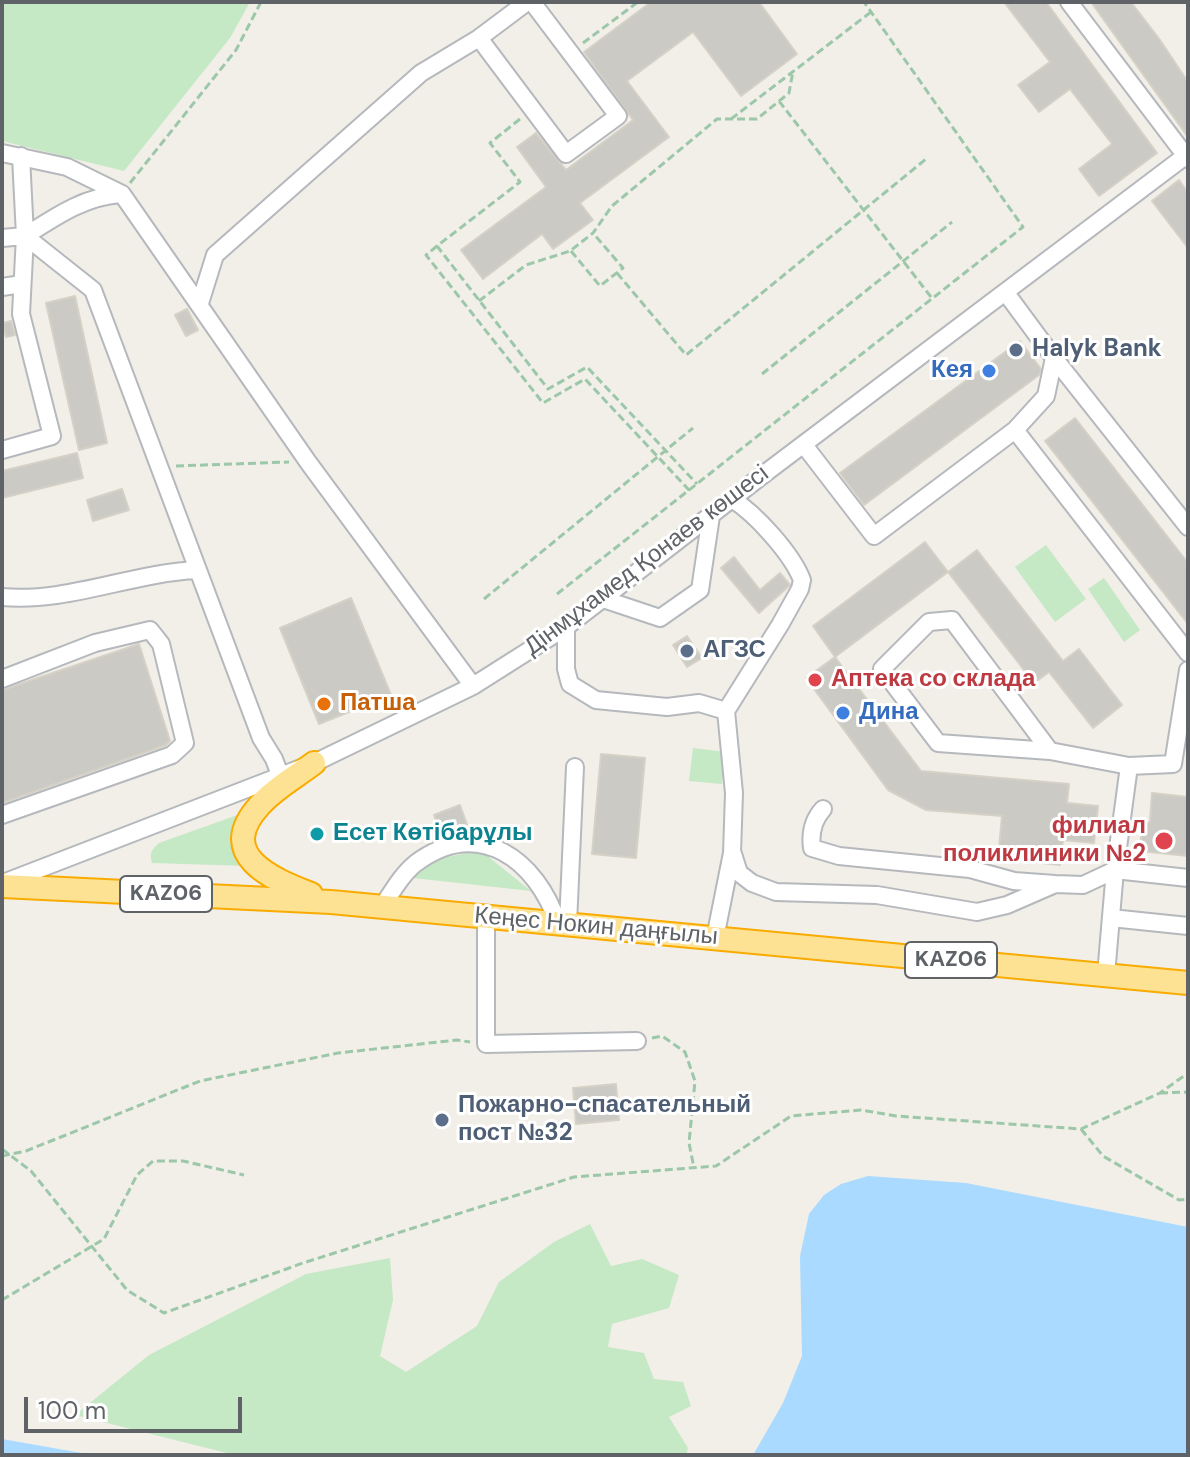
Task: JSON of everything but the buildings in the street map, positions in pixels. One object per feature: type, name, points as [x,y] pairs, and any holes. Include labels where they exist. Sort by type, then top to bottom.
[{"type":"highway","points":[[314,763],[260,804],[248,822],[244,838],[251,861],[265,874],[331,902]]},
{"type":"highway","name":"Кеңес Нокин даңғылы","points":[[2,885],[331,902],[1188,983]]},
{"type":"street","points":[[200,303],[215,255],[421,73],[479,38],[529,2],[618,116],[566,154],[479,38]]},
{"type":"street","points":[[1069,2],[1187,156]]},
{"type":"street","points":[[2,153],[67,167],[122,194],[308,462],[473,686]]},
{"type":"street","points":[[2,450],[52,436],[21,314],[25,236],[21,156]]},
{"type":"street","name":"Дінмұхамед Қонаев көшесі","points":[[2,885],[314,763],[473,686],[566,627],[1187,156]]},
{"type":"street","points":[[2,238],[25,236],[70,207],[105,195],[122,194]]},
{"type":"street","points":[[25,236],[93,290],[261,738],[280,775]]},
{"type":"street","points":[[2,287],[22,284]]},
{"type":"street","points":[[1006,293],[1188,527]]},
{"type":"street","points":[[804,445],[874,536],[1015,430],[1046,396],[1054,358]]},
{"type":"street","points":[[1015,430],[1188,653]]},
{"type":"street","points":[[715,938],[732,853],[734,793],[726,711],[780,625],[802,580],[784,551],[732,499]]},
{"type":"street","points":[[603,599],[660,618],[700,590],[711,516]]},
{"type":"street","points":[[2,597],[31,599],[162,572],[197,570]]},
{"type":"street","points":[[1050,751],[952,620],[929,622],[882,669],[938,743],[1050,751],[1129,766],[1180,765],[1188,670]]},
{"type":"street","points":[[566,627],[566,669],[570,684],[596,700],[667,707],[699,703],[726,711]]},
{"type":"street","points":[[2,679],[95,643],[150,630],[161,644],[185,743],[172,755],[2,815]]},
{"type":"street","points":[[1106,975],[1115,870],[1129,766]]},
{"type":"street","points":[[563,924],[575,767]]},
{"type":"street","points":[[823,809],[815,817],[812,848],[839,856],[970,869],[1014,881],[1055,884],[1083,885],[1115,870],[1188,878]]},
{"type":"street","points":[[382,907],[416,863],[438,851],[471,841],[491,845],[518,862],[538,882],[563,924]]},
{"type":"street","points":[[732,853],[739,873],[752,883],[776,892],[877,895],[977,912],[1007,905],[1055,884]]},
{"type":"street","points":[[486,917],[486,1044],[637,1041]]},
{"type":"street","points":[[1111,918],[1188,926]]},
{"type":"path","points":[[122,194],[236,50],[261,2]]},
{"type":"path","points":[[570,53],[638,2]]},
{"type":"path","points":[[557,594],[1023,227],[864,2]]},
{"type":"path","points":[[731,119],[871,12]]},
{"type":"path","points":[[479,301],[526,265],[570,251],[593,233],[623,196],[717,119],[757,119],[789,93],[793,71]]},
{"type":"path","points":[[779,101],[932,298]]},
{"type":"path","points":[[533,109],[490,143],[520,182],[426,255],[543,403],[585,379],[689,490]]},
{"type":"path","points":[[617,273],[686,355],[926,159]]},
{"type":"path","points":[[762,374],[952,222]]},
{"type":"path","points":[[570,251],[600,286],[617,273],[623,268],[593,233]]},
{"type":"path","points":[[437,246],[548,389],[587,367],[697,484]]},
{"type":"path","points":[[484,599],[693,428]]},
{"type":"path","points":[[158,466],[308,462]]},
{"type":"path","points":[[637,1041],[662,1036],[685,1052],[695,1081],[689,1143],[694,1168]]},
{"type":"path","points":[[2,1156],[26,1151],[200,1081],[260,1067],[338,1053],[457,1040],[486,1044]]},
{"type":"path","points":[[2,1149],[31,1171],[127,1290],[164,1313],[303,1263],[574,1177],[716,1166],[791,1116],[861,1110],[896,1116],[1081,1129],[1160,1093],[1188,1073]]},
{"type":"path","points":[[1160,1093],[1188,1092]]},
{"type":"path","points":[[1081,1129],[1103,1156],[1179,1200],[1188,1199]]},
{"type":"path","points":[[2,1300],[104,1239],[137,1175],[153,1161],[183,1161],[244,1175]]},
{"type":"green space","points":[[250,2],[230,38],[124,171],[2,141],[2,3]]},
{"type":"green space","points":[[1046,545],[1086,599],[1055,622],[1015,567]]},
{"type":"green space","points":[[1104,578],[1140,630],[1124,642],[1088,589]]},
{"type":"green space","points":[[693,748],[726,752],[722,784],[689,781]]},
{"type":"green space","points":[[246,812],[248,866],[152,863],[152,852],[159,843]]},
{"type":"green space","points":[[480,850],[531,891],[413,878],[434,860]]},
{"type":"green space","points":[[590,1224],[611,1266],[642,1259],[679,1275],[669,1308],[612,1324],[608,1347],[644,1353],[654,1379],[683,1382],[691,1406],[669,1417],[688,1448],[686,1455],[235,1455],[75,1415],[149,1355],[306,1274],[390,1258],[393,1300],[380,1356],[406,1372],[477,1326],[499,1282],[554,1242]]},
{"type":"water","points":[[868,1176],[966,1183],[1188,1227],[1188,1455],[753,1455],[783,1403],[802,1356],[800,1256],[809,1214],[824,1195],[841,1184]]},
{"type":"water","points":[[2,1439],[93,1455],[2,1455]]},
{"type":"place","name":"Halyk Bank","points":[[1016,350]]},
{"type":"place","name":"Кея","points":[[989,371]]},
{"type":"place","name":"АГЗС","points":[[687,651]]},
{"type":"place","name":"Аптека со склада","points":[[815,680]]},
{"type":"place","name":"Патша","points":[[324,704]]},
{"type":"place","name":"Дина","points":[[843,713]]},
{"type":"place","name":"Есет Көтібарұлы","points":[[317,834]]},
{"type":"place","name":"филиал поликлиники №2","points":[[1164,841]]},
{"type":"place","name":"Пожарно-спасательный пост №32","points":[[442,1120]]}]
